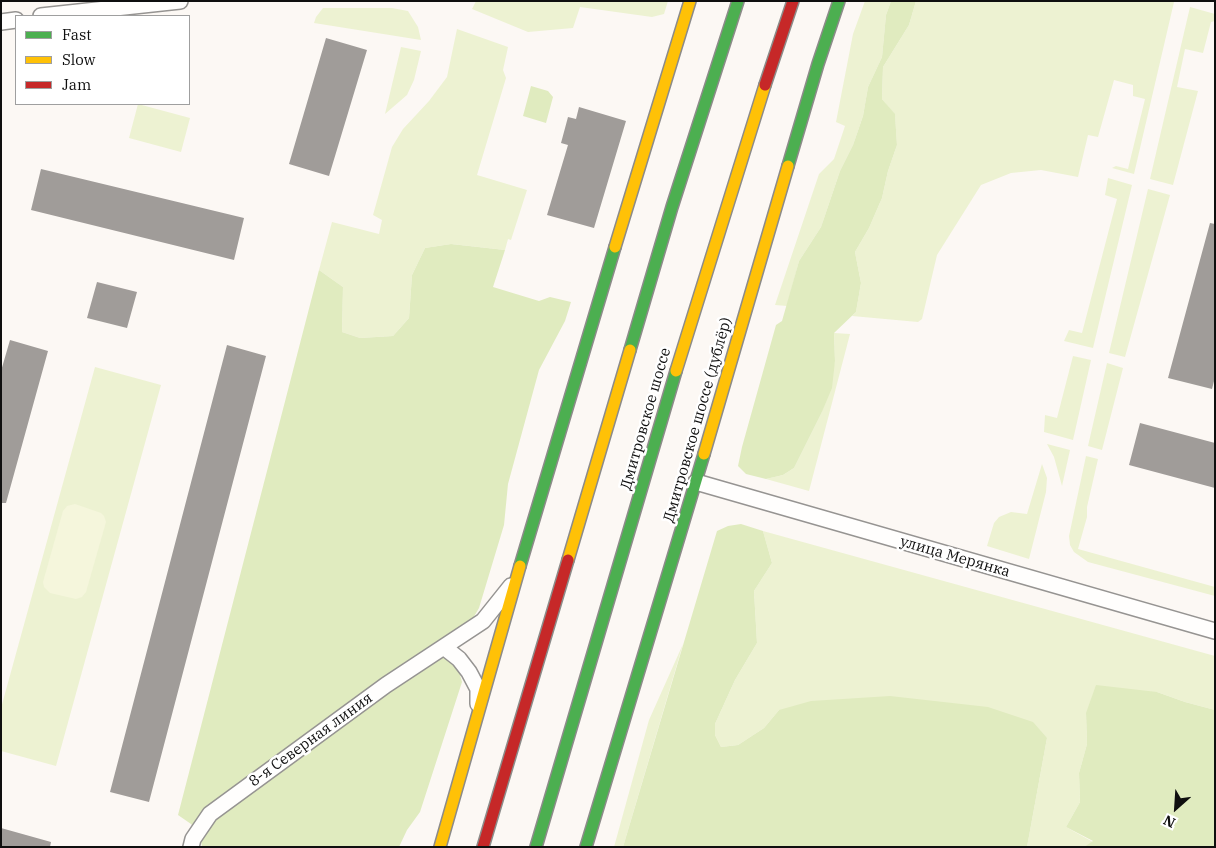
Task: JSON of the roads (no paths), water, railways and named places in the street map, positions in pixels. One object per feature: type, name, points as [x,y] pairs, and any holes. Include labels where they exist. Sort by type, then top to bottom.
[{"type":"main road","points":[[440,847],[550,462],[690,1]]},
{"type":"main road","points":[[483,847],[672,207],[738,1]]},
{"type":"main road","name":"Дмитровское шоссе","points":[[536,847],[686,336],[768,74],[793,1]]},
{"type":"main road","name":"Дмитровское шоссе (дублёр)","points":[[586,847],[696,482],[808,97],[839,1]]},
{"type":"street","points":[[50,15],[180,1]]},
{"type":"street","points":[[1,22],[15,20]]},
{"type":"street","name":"улица Мерянка","points":[[696,482],[1215,631]]},
{"type":"street","name":"8-я Северная линия","points":[[191,847],[193,839],[210,814],[386,685],[429,655],[445,648],[483,621],[517,579]]},
{"type":"street","points":[[445,648],[459,659],[478,689],[478,712]]}]
